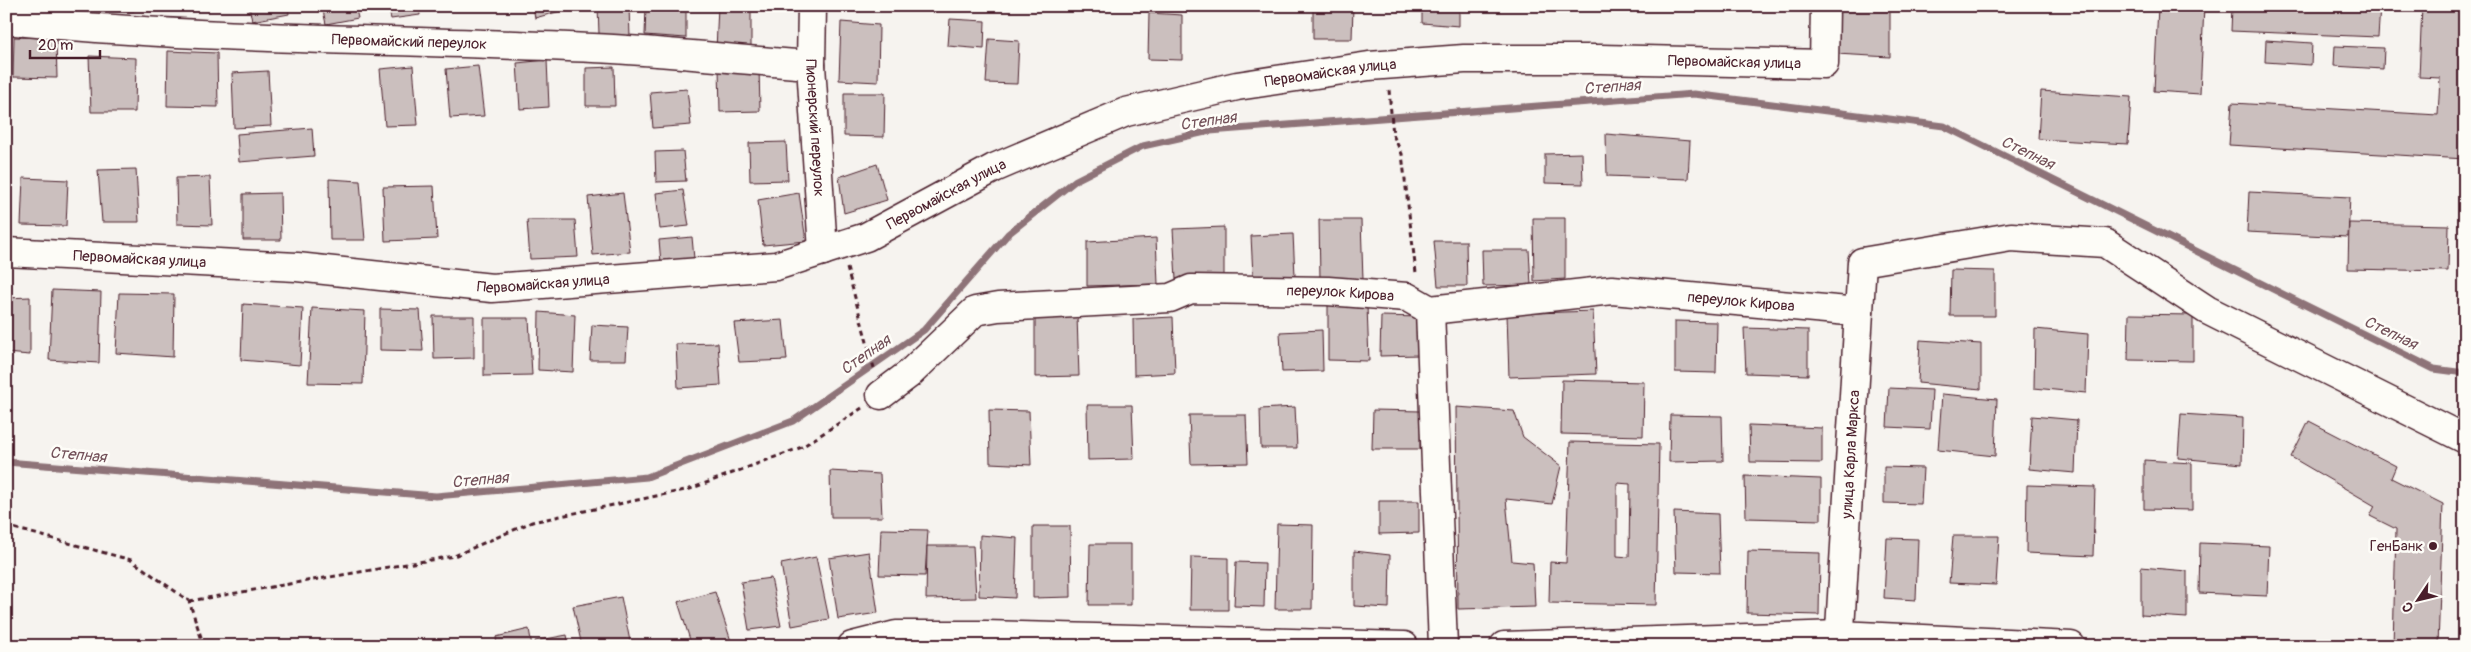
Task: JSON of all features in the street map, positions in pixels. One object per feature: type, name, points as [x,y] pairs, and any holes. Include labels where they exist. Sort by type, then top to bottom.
[{"type":"street","name":"Пионерский переулок","points":[[812,6],[811,65],[832,249]]},
{"type":"street","name":"Первомайская улица","points":[[6,252],[297,268],[492,288],[776,266],[866,237],[994,168],[1126,112],[1237,86],[1392,64],[1464,59],[1591,59],[1824,64],[1826,6]]},
{"type":"street","name":"Первомайский переулок","points":[[6,20],[77,28],[322,40],[594,48],[811,65]]},
{"type":"street","name":"улица Карла Маркса","points":[[1839,640],[1862,262],[2011,237],[2105,243],[2207,310],[2465,439]]},
{"type":"street","name":"переулок Кирова","points":[[881,395],[909,374],[975,311],[998,306],[1170,298],[1191,289],[1328,291],[1407,297],[1425,307],[1612,290],[1859,312]]},
{"type":"street","points":[[1425,307],[1442,646]]},
{"type":"street","points":[[852,646],[896,635],[985,635],[1404,646]]},
{"type":"street","points":[[1504,646],[1839,640],[2071,646]]},
{"type":"path","points":[[1391,99],[1393,135],[1402,154],[1425,307]]},
{"type":"path","points":[[189,601],[454,556],[532,522],[690,489],[802,447],[881,395],[865,334],[832,249]]},
{"type":"path","points":[[6,526],[131,560],[189,601],[204,646]]},
{"type":"building","points":[[100,6],[134,6],[134,11],[100,10]]},
{"type":"building","points":[[249,6],[288,6],[289,14],[252,21]]},
{"type":"building","points":[[322,6],[355,6],[358,18],[326,24]]},
{"type":"building","points":[[388,6],[419,6],[420,15],[391,19]]},
{"type":"building","points":[[451,6],[496,6],[496,7],[451,8]]},
{"type":"building","points":[[533,6],[567,6],[568,9],[535,18]]},
{"type":"building","points":[[598,6],[629,6],[630,38],[599,34]]},
{"type":"building","points":[[646,6],[686,6],[686,38],[645,35]]},
{"type":"building","points":[[718,6],[751,9],[751,51],[716,50]]},
{"type":"building","points":[[1313,6],[1353,6],[1352,39],[1313,39]]},
{"type":"building","points":[[1422,6],[1459,6],[1459,26],[1422,23]]},
{"type":"building","points":[[1837,6],[1890,6],[1890,57],[1836,54]]},
{"type":"building","points":[[2158,6],[2204,6],[2200,94],[2154,91]]},
{"type":"building","points":[[2232,6],[2380,6],[2378,37],[2231,31]]},
{"type":"building","points":[[2422,6],[2465,6],[2465,159],[2229,145],[2232,103],[2438,115],[2440,78],[2419,77]]},
{"type":"building","points":[[1149,13],[1182,15],[1182,60],[1148,59]]},
{"type":"building","points":[[950,19],[985,21],[984,49],[948,46]]},
{"type":"building","points":[[841,22],[879,25],[878,82],[839,80]]},
{"type":"building","points":[[14,37],[56,38],[57,78],[13,77]]},
{"type":"building","points":[[989,39],[1019,41],[1017,84],[986,83]]},
{"type":"building","points":[[2266,40],[2312,43],[2311,65],[2265,62]]},
{"type":"building","points":[[2335,46],[2384,48],[2383,69],[2334,66]]},
{"type":"building","points":[[168,51],[217,53],[218,107],[167,106]]},
{"type":"building","points":[[89,56],[136,58],[135,112],[91,112]]},
{"type":"building","points":[[547,60],[549,107],[520,109],[517,63]]},
{"type":"building","points":[[413,66],[418,125],[385,126],[380,69]]},
{"type":"building","points":[[478,66],[484,116],[450,118],[446,69]]},
{"type":"building","points":[[614,67],[615,106],[586,106],[586,68]]},
{"type":"building","points":[[719,67],[759,67],[760,111],[720,112]]},
{"type":"building","points":[[268,71],[271,126],[234,128],[232,73]]},
{"type":"building","points":[[687,89],[691,125],[653,128],[650,92]]},
{"type":"building","points":[[2041,91],[2131,97],[2128,144],[2038,139]]},
{"type":"building","points":[[844,93],[885,93],[884,137],[844,136]]},
{"type":"building","points":[[312,128],[314,156],[239,162],[237,134]]},
{"type":"building","points":[[1606,134],[1690,141],[1688,179],[1607,176]]},
{"type":"building","points":[[786,142],[788,180],[750,181],[749,143]]},
{"type":"building","points":[[683,151],[686,181],[656,182],[655,152]]},
{"type":"building","points":[[1582,153],[1583,184],[1545,183],[1545,154]]},
{"type":"building","points":[[877,164],[887,200],[844,213],[839,177]]},
{"type":"building","points":[[136,169],[139,222],[102,222],[98,170]]},
{"type":"building","points":[[210,177],[212,225],[177,224],[176,178]]},
{"type":"building","points":[[23,178],[68,180],[66,226],[21,225]]},
{"type":"building","points":[[329,179],[360,181],[365,240],[330,240]]},
{"type":"building","points":[[434,186],[437,239],[385,241],[383,187]]},
{"type":"building","points":[[683,190],[689,226],[660,229],[656,193]]},
{"type":"building","points":[[2249,192],[2350,197],[2348,237],[2247,232]]},
{"type":"building","points":[[280,193],[281,240],[243,240],[243,194]]},
{"type":"building","points":[[623,193],[630,252],[593,255],[588,197]]},
{"type":"building","points":[[799,193],[806,241],[763,245],[758,200]]},
{"type":"building","points":[[1533,218],[1565,218],[1565,279],[1534,281]]},
{"type":"building","points":[[527,220],[575,220],[578,257],[530,259]]},
{"type":"building","points":[[1319,220],[1361,220],[1363,280],[1320,279]]},
{"type":"building","points":[[2349,223],[2449,225],[2448,271],[2348,269]]},
{"type":"building","points":[[1224,227],[1224,277],[1176,279],[1173,229]]},
{"type":"building","points":[[1293,234],[1295,276],[1253,276],[1251,236]]},
{"type":"building","points":[[692,237],[694,259],[661,263],[659,240]]},
{"type":"building","points":[[1156,238],[1158,284],[1087,286],[1087,242]]},
{"type":"building","points":[[1434,241],[1466,241],[1467,286],[1438,286]]},
{"type":"building","points":[[1482,250],[1529,250],[1531,285],[1483,286]]},
{"type":"building","points":[[1951,270],[1995,271],[1995,316],[1950,316]]},
{"type":"building","points":[[52,290],[101,292],[99,363],[49,360]]},
{"type":"building","points":[[119,293],[174,294],[173,357],[116,353]]},
{"type":"building","points":[[30,297],[30,355],[6,353],[6,298]]},
{"type":"building","points":[[243,304],[303,308],[300,365],[241,360]]},
{"type":"building","points":[[1328,305],[1367,306],[1369,361],[1328,360]]},
{"type":"building","points":[[312,308],[365,311],[363,384],[308,383]]},
{"type":"building","points":[[380,309],[420,310],[423,351],[380,350]]},
{"type":"building","points":[[1593,311],[1596,374],[1509,377],[1507,314]]},
{"type":"building","points":[[539,312],[575,315],[573,372],[538,370]]},
{"type":"building","points":[[2129,314],[2193,315],[2193,361],[2128,360]]},
{"type":"building","points":[[433,316],[474,316],[474,358],[434,359]]},
{"type":"building","points":[[1077,316],[1079,376],[1035,377],[1035,318]]},
{"type":"building","points":[[1381,316],[1419,317],[1419,355],[1380,356]]},
{"type":"building","points":[[1173,317],[1175,373],[1134,375],[1133,319]]},
{"type":"building","points":[[484,318],[529,318],[532,375],[484,376]]},
{"type":"building","points":[[783,320],[787,360],[739,362],[734,323]]},
{"type":"building","points":[[1675,321],[1717,322],[1716,373],[1675,372]]},
{"type":"building","points":[[592,325],[628,327],[626,360],[590,360]]},
{"type":"building","points":[[1744,328],[1808,330],[1808,375],[1746,373]]},
{"type":"building","points":[[2035,329],[2088,334],[2086,393],[2034,388]]},
{"type":"building","points":[[1322,330],[1323,371],[1282,372],[1280,332]]},
{"type":"building","points":[[1920,340],[1981,344],[1981,389],[1918,383]]},
{"type":"building","points":[[718,343],[721,385],[678,388],[676,344]]},
{"type":"building","points":[[1562,380],[1644,382],[1643,436],[1561,434]]},
{"type":"building","points":[[1889,388],[1932,390],[1930,429],[1887,427]]},
{"type":"building","points":[[1942,394],[1997,399],[1995,456],[1938,450]]},
{"type":"building","points":[[1087,405],[1132,405],[1134,459],[1088,460]]},
{"type":"building","points":[[1295,407],[1297,448],[1261,448],[1260,409]]},
{"type":"building","points":[[1456,407],[1514,411],[1523,437],[1561,466],[1552,504],[1506,499],[1512,561],[1533,563],[1535,607],[1458,609]]},
{"type":"building","points":[[989,410],[1029,411],[1031,465],[990,463]]},
{"type":"building","points":[[1373,410],[1421,411],[1420,449],[1372,449]]},
{"type":"building","points":[[2181,414],[2243,418],[2242,464],[2178,458]]},
{"type":"building","points":[[1189,415],[1246,415],[1248,463],[1191,464]]},
{"type":"building","points":[[1670,415],[1722,416],[1723,461],[1669,462]]},
{"type":"building","points":[[2032,416],[2077,420],[2075,473],[2029,469]]},
{"type":"building","points":[[2309,421],[2396,466],[2391,478],[2443,504],[2438,646],[2393,646],[2396,529],[2370,516],[2375,506],[2291,457]]},
{"type":"building","points":[[1749,425],[1822,428],[1822,463],[1750,462]]},
{"type":"building","points":[[1570,442],[1659,444],[1656,605],[1549,603],[1550,562],[1566,563]],"holes":[[[1617,483],[1630,484],[1629,557],[1617,556]]]},
{"type":"building","points":[[2144,460],[2192,463],[2192,510],[2144,509]]},
{"type":"building","points":[[1884,467],[1923,468],[1921,504],[1884,503]]},
{"type":"building","points":[[830,471],[880,474],[882,517],[831,517]]},
{"type":"building","points":[[1745,476],[1821,479],[1821,520],[1746,518]]},
{"type":"building","points":[[2027,485],[2095,487],[2093,556],[2026,553]]},
{"type":"building","points":[[1379,501],[1419,501],[1419,533],[1379,534]]},
{"type":"building","points":[[1674,512],[1718,514],[1720,573],[1676,572]]},
{"type":"building","points":[[1277,524],[1313,525],[1312,609],[1275,609]]},
{"type":"building","points":[[1033,526],[1070,526],[1071,597],[1033,598]]},
{"type":"building","points":[[881,529],[928,530],[925,576],[879,575]]},
{"type":"building","points":[[980,535],[1017,538],[1015,598],[979,596]]},
{"type":"building","points":[[1953,536],[1999,536],[1996,585],[1949,583]]},
{"type":"building","points":[[1887,538],[1918,539],[1916,600],[1884,598]]},
{"type":"building","points":[[2200,543],[2269,546],[2267,596],[2199,593]]},
{"type":"building","points":[[1090,544],[1131,544],[1131,605],[1089,605]]},
{"type":"building","points":[[927,546],[973,546],[976,598],[926,599]]},
{"type":"building","points":[[1354,551],[1390,555],[1389,608],[1354,606]]},
{"type":"building","points":[[1748,551],[1820,553],[1819,615],[1747,613]]},
{"type":"building","points":[[869,552],[878,613],[838,619],[829,558]]},
{"type":"building","points":[[816,557],[829,619],[792,626],[781,564]]},
{"type":"building","points":[[1191,557],[1228,558],[1228,610],[1190,610]]},
{"type":"building","points":[[1236,562],[1265,563],[1264,607],[1234,606]]},
{"type":"building","points":[[2141,567],[2187,571],[2187,618],[2141,615]]},
{"type":"building","points":[[771,578],[781,626],[749,630],[741,582]]},
{"type":"building","points":[[715,592],[731,641],[713,646],[692,646],[678,602]]},
{"type":"building","points":[[621,597],[631,646],[582,646],[573,606]]},
{"type":"building","points":[[529,629],[532,646],[497,646],[496,637]]},
{"type":"building","points":[[567,635],[569,646],[536,646],[535,641]]},
{"type":"waterway","name":"Степная","points":[[6,462],[436,496],[647,477],[793,421],[924,330],[1008,234],[1076,180],[1143,146],[1210,131],[1694,94],[1944,126],[2434,369],[2465,373]]},
{"type":"place","name":"ГенБанк","points":[[2433,546]]}]
